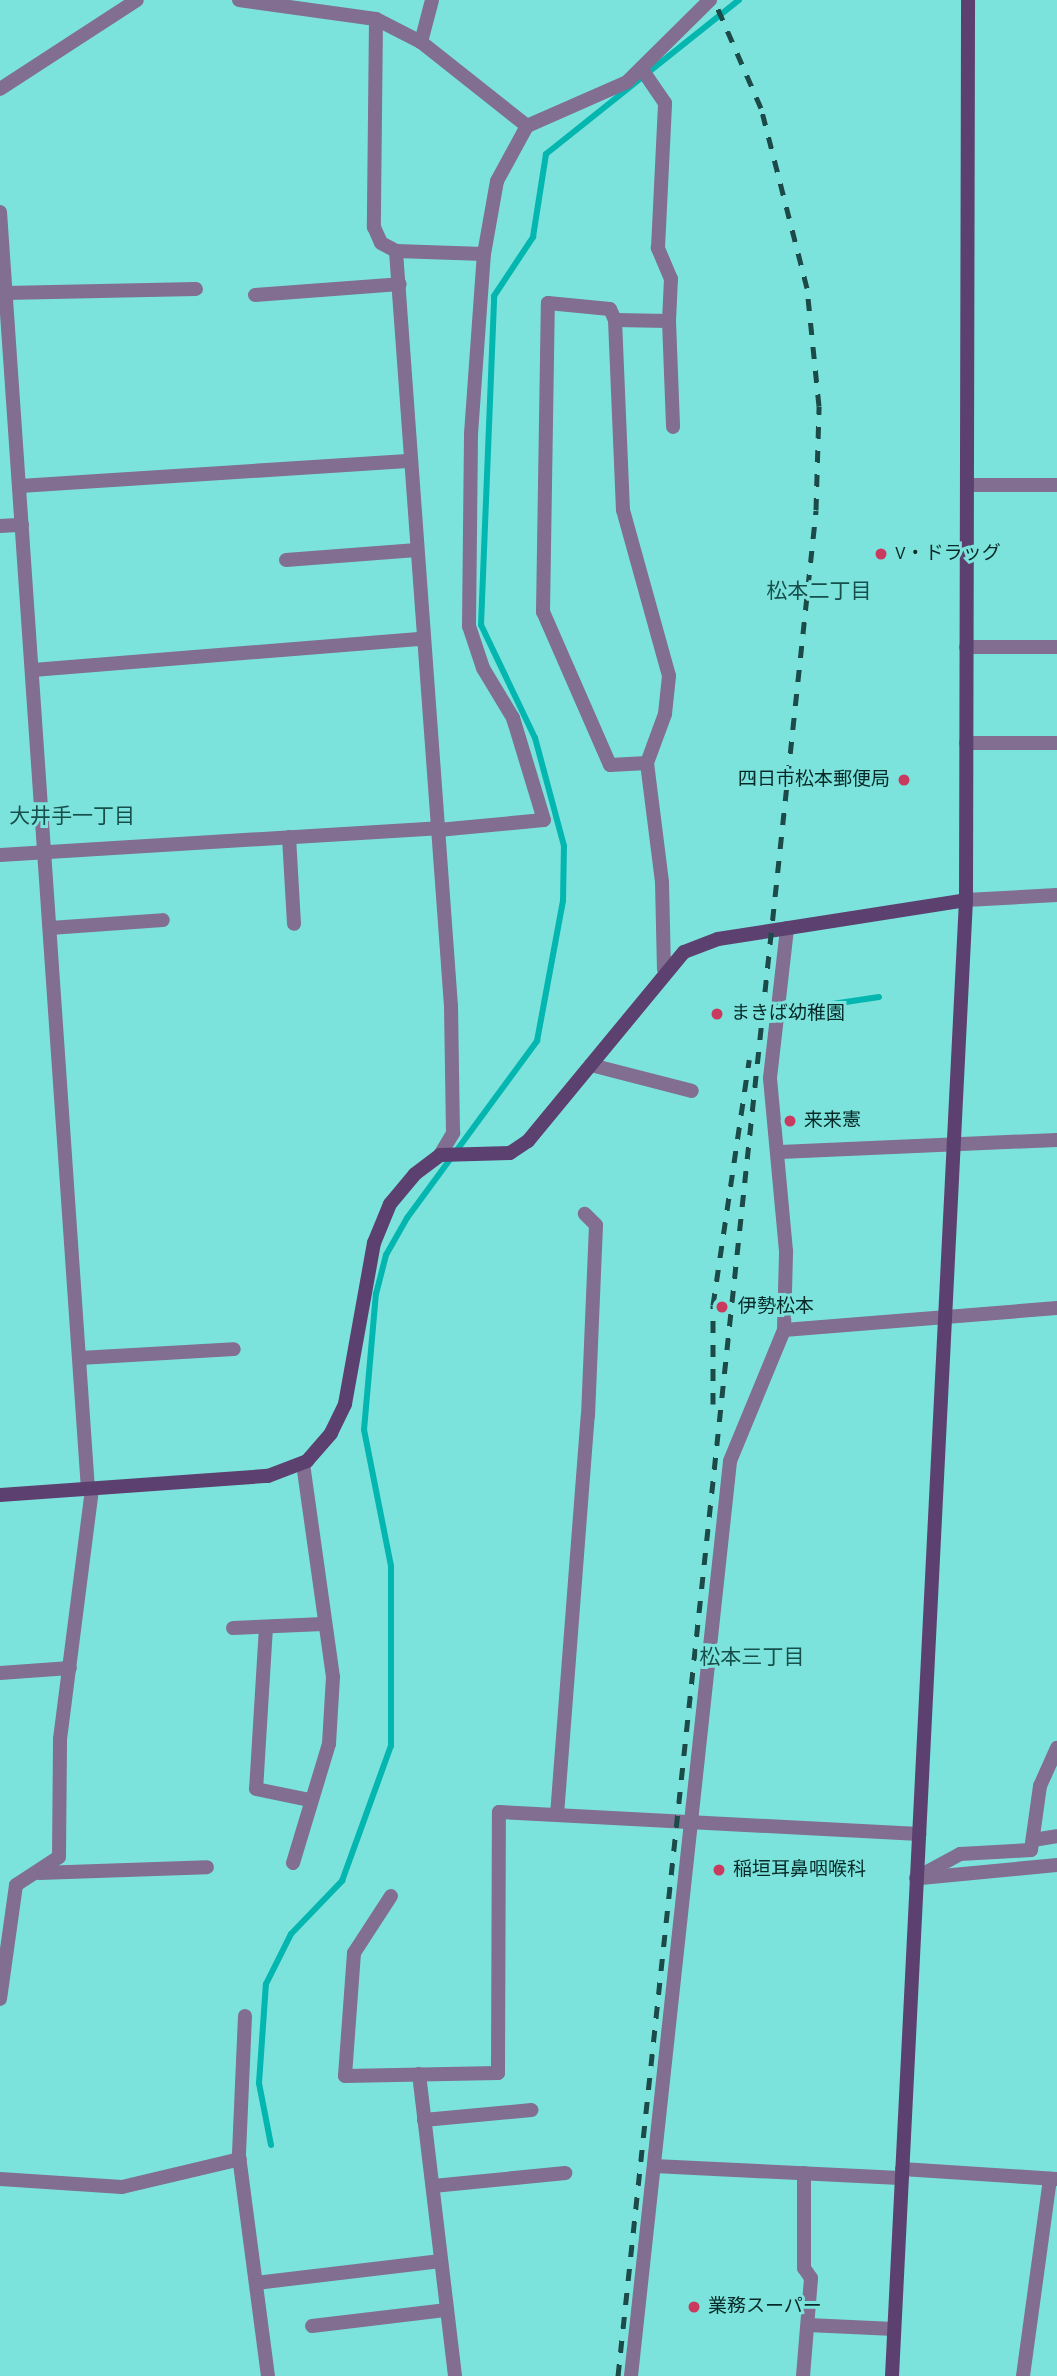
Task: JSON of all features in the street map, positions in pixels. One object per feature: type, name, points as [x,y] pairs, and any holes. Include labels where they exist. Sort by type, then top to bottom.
[{"type":"street","points":[[0,89],[137,0]]},
{"type":"street","points":[[239,0],[376,19],[421,42],[527,126]]},
{"type":"street","points":[[421,42],[432,0]]},
{"type":"street","points":[[0,855],[438,829],[544,820],[513,718],[483,668],[469,626],[471,434],[484,254],[497,181],[527,126],[612,91],[641,68],[710,0]]},
{"type":"street","points":[[892,2376],[966,900],[968,0]]},
{"type":"street","points":[[376,19],[374,227],[381,243],[396,251],[484,254]]},
{"type":"street","points":[[641,68],[657,86],[665,103],[658,248],[671,279],[669,321],[673,427]]},
{"type":"street","points":[[0,212],[5,293],[6,409],[20,486],[90,1489],[61,1739],[59,1857],[16,1885],[0,1885]]},
{"type":"street","points":[[0,1495],[268,1476],[303,1463],[331,1433],[345,1404],[365,1277],[390,1204],[443,1155],[453,1133],[438,829],[422,639],[396,251]]},
{"type":"street","points":[[255,295],[400,284]]},
{"type":"street","points":[[5,293],[196,289]]},
{"type":"street","points":[[647,763],[610,765],[543,612],[548,303],[610,309],[615,320],[623,510],[669,676],[665,714],[647,763],[662,881],[664,969]]},
{"type":"street","points":[[615,320],[669,321]]},
{"type":"street","points":[[20,486],[411,461]]},
{"type":"street","points":[[967,485],[1057,485]]},
{"type":"street","points":[[0,526],[22,525]]},
{"type":"street","points":[[286,560],[416,550]]},
{"type":"street","points":[[33,670],[422,639]]},
{"type":"street","points":[[966,647],[1057,647]]},
{"type":"street","points":[[966,743],[1057,743]]},
{"type":"street","points":[[289,837],[294,924]]},
{"type":"street","points":[[443,1155],[510,1153],[591,1065],[664,969],[684,951],[718,939],[966,900],[1057,895]]},
{"type":"street","points":[[50,928],[163,920]]},
{"type":"street","points":[[631,2376],[730,1461],[784,1330],[780,1152],[770,1078],[787,928]]},
{"type":"street","points":[[591,1065],[692,1091]]},
{"type":"street","points":[[780,1152],[1057,1140]]},
{"type":"street","points":[[557,1815],[588,1416],[596,1225],[584,1214]]},
{"type":"street","points":[[784,1330],[944,1320],[1057,1308]]},
{"type":"street","points":[[80,1358],[234,1349]]},
{"type":"street","points":[[293,1863],[331,1723],[331,1642],[323,1624],[321,1562],[303,1463]]},
{"type":"street","points":[[233,1628],[323,1624]]},
{"type":"street","points":[[267,1627],[256,1789],[309,1800]]},
{"type":"street","points":[[0,1673],[70,1668]]},
{"type":"street","points":[[916,1878],[960,1854],[1031,1850],[1040,1786],[1057,1748]]},
{"type":"street","points":[[391,1896],[354,1953],[345,2076],[498,2073],[499,1812],[691,1819],[919,1834]]},
{"type":"street","points":[[1033,1840],[1057,1836]]},
{"type":"street","points":[[916,1878],[1057,1865]]},
{"type":"street","points":[[34,1873],[207,1867]]},
{"type":"street","points":[[0,1999],[16,1885]]},
{"type":"street","points":[[245,2016],[240,2159],[268,2376]]},
{"type":"street","points":[[419,2074],[455,2376]]},
{"type":"street","points":[[424,2120],[532,2110]]},
{"type":"street","points":[[0,2179],[122,2187],[240,2159]]},
{"type":"street","points":[[654,2166],[1054,2179],[1023,2376]]},
{"type":"street","points":[[803,2376],[808,2325],[804,2172]]},
{"type":"street","points":[[433,2186],[565,2173]]},
{"type":"street","points":[[257,2283],[441,2261]]},
{"type":"street","points":[[313,2326],[447,2310]]},
{"type":"street","points":[[808,2325],[894,2329]]},
{"type":"waterway","points":[[271,2145],[259,2083],[266,1984],[291,1934],[342,1881],[391,1746],[391,1566],[364,1430],[376,1294],[386,1255],[407,1218],[537,1041],[563,901],[564,846],[535,738],[481,625],[494,296],[533,237],[546,154],[739,0]]},
{"type":"waterway","points":[[792,1010],[879,997]]},
{"type":"railway","points":[[618,2376],[816,510],[819,406],[807,288],[761,108],[714,0]]},
{"type":"railway","points":[[713,1404],[713,1305],[749,1060]]},
{"type":"place","name":"V・ドラッグ","points":[[881,554]]},
{"type":"place","name":"四日市松本郵便局","points":[[904,780]]},
{"type":"place","name":"まきば幼稚園","points":[[717,1014]]},
{"type":"place","name":"来来憲","points":[[790,1121]]},
{"type":"place","name":"伊勢松本","points":[[722,1307]]},
{"type":"place","name":"稲垣耳鼻咽喉科","points":[[719,1870]]},
{"type":"place","name":"業務スーパー","points":[[694,2307]]},
{"type":"district","name":"松本二丁目","points":[[819,591]]},
{"type":"district","name":"大井手一丁目","points":[[72,816]]},
{"type":"district","name":"松本三丁目","points":[[752,1657]]}]
